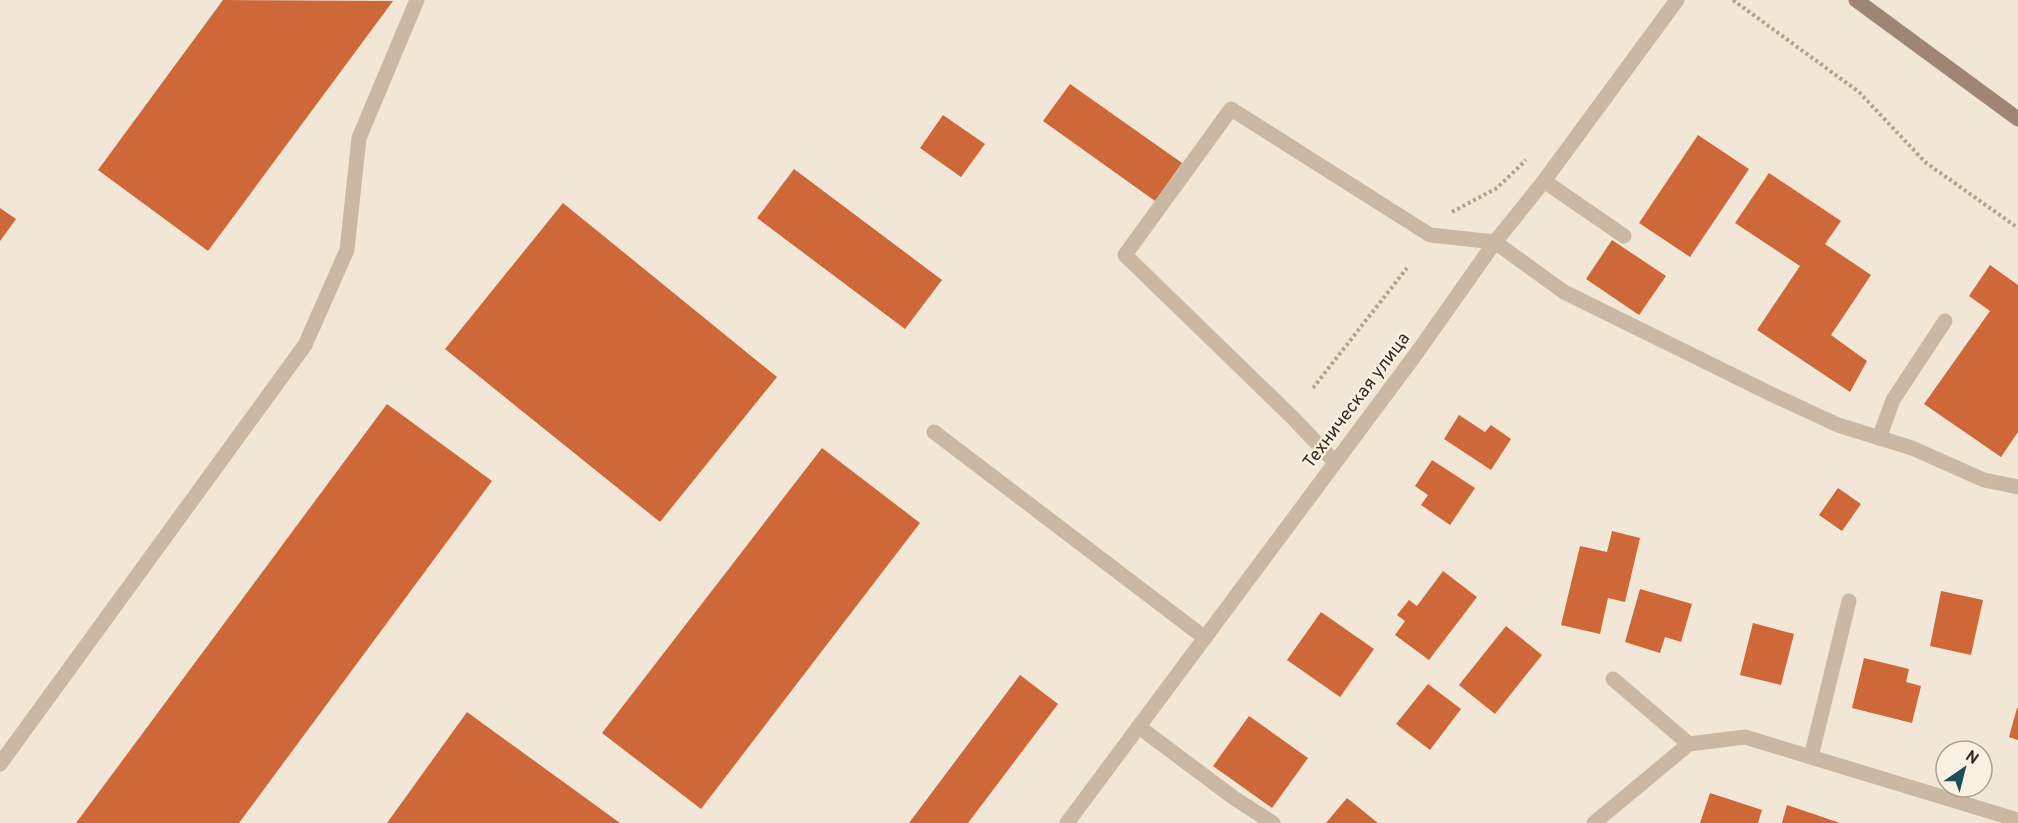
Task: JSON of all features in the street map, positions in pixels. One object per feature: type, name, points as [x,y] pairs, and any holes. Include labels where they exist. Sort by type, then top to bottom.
[{"type":"main road","points":[[1856,0],[2018,119]]},
{"type":"street","points":[[0,764],[305,345],[347,250],[359,138],[417,0]]},
{"type":"street","name":"Техническая улица","points":[[1067,823],[1334,461],[1416,354],[1495,242],[1544,182],[1677,0]]},
{"type":"street","points":[[1334,461],[1293,418],[1125,255],[1231,109],[1430,235],[1495,242],[1564,292],[1773,395],[1838,425],[1912,448],[1984,480],[2018,487]]},
{"type":"street","points":[[1544,182],[1624,236]]},
{"type":"street","points":[[1879,438],[1893,400],[1945,321]]},
{"type":"street","points":[[934,432],[1205,638]]},
{"type":"street","points":[[1811,757],[1849,601]]},
{"type":"street","points":[[1613,679],[1689,744]]},
{"type":"street","points":[[1139,727],[1234,798],[1273,823]]},
{"type":"street","points":[[1594,823],[1689,744],[1745,737],[2018,820]]},
{"type":"path","points":[[1733,0],[1859,92],[1925,162],[2018,228]]},
{"type":"path","points":[[1443,216],[1497,188],[1525,162],[1532,152]]},
{"type":"path","points":[[1313,388],[1407,268]]},
{"type":"building","points":[[223,0],[393,1],[208,251],[98,170]]},
{"type":"building","points":[[1070,84],[1182,163],[1155,201],[1043,121]]},
{"type":"building","points":[[943,115],[985,144],[961,177],[920,148]]},
{"type":"building","points":[[1698,135],[1749,169],[1690,257],[1639,223]]},
{"type":"building","points":[[794,169],[942,280],[905,329],[757,218]]},
{"type":"building","points":[[1769,173],[1841,221],[1825,244],[1871,275],[1831,335],[1867,361],[1850,392],[1757,330],[1800,266],[1735,223]]},
{"type":"building","points":[[563,203],[777,377],[660,522],[445,349]]},
{"type":"building","points":[[0,208],[16,219],[0,241]]},
{"type":"building","points":[[1612,240],[1666,276],[1639,315],[1586,279]]},
{"type":"building","points":[[1990,265],[2018,285],[2018,432],[2001,457],[1924,404],[1990,311],[1969,296]]},
{"type":"building","points":[[387,404],[492,481],[239,823],[76,823]]},
{"type":"building","points":[[1459,415],[1485,432],[1491,425],[1511,439],[1491,470],[1444,439]]},
{"type":"building","points":[[822,448],[920,523],[701,809],[602,733]]},
{"type":"building","points":[[1432,460],[1475,488],[1450,525],[1421,505],[1428,495],[1415,486]]},
{"type":"building","points":[[1838,488],[1861,504],[1842,531],[1819,515]]},
{"type":"building","points":[[1612,531],[1640,538],[1625,602],[1608,598],[1600,634],[1561,625],[1580,546],[1607,552]]},
{"type":"building","points":[[1443,571],[1477,597],[1429,660],[1395,635],[1405,621],[1397,615],[1409,600],[1417,606]]},
{"type":"building","points":[[1640,589],[1692,604],[1681,642],[1665,637],[1660,653],[1625,642]]},
{"type":"building","points":[[1941,591],[1983,600],[1971,655],[1930,646]]},
{"type":"building","points":[[1321,612],[1374,649],[1340,697],[1287,660]]},
{"type":"building","points":[[1753,623],[1794,634],[1781,685],[1740,675]]},
{"type":"building","points":[[1506,626],[1542,655],[1495,714],[1459,685]]},
{"type":"building","points":[[1864,658],[1909,669],[1906,682],[1921,686],[1912,723],[1852,708]]},
{"type":"building","points":[[1020,675],[1058,704],[968,823],[909,823]]},
{"type":"building","points":[[1428,684],[1461,709],[1430,750],[1396,724]]},
{"type":"building","points":[[2018,708],[2018,740],[2009,737]]},
{"type":"building","points":[[467,712],[620,823],[387,823]]},
{"type":"building","points":[[1249,716],[1308,758],[1272,808],[1213,766]]},
{"type":"building","points":[[1710,793],[1762,810],[1758,823],[1700,823]]},
{"type":"building","points":[[1347,798],[1378,823],[1326,823]]},
{"type":"building","points":[[1787,805],[1840,823],[1782,823]]}]
